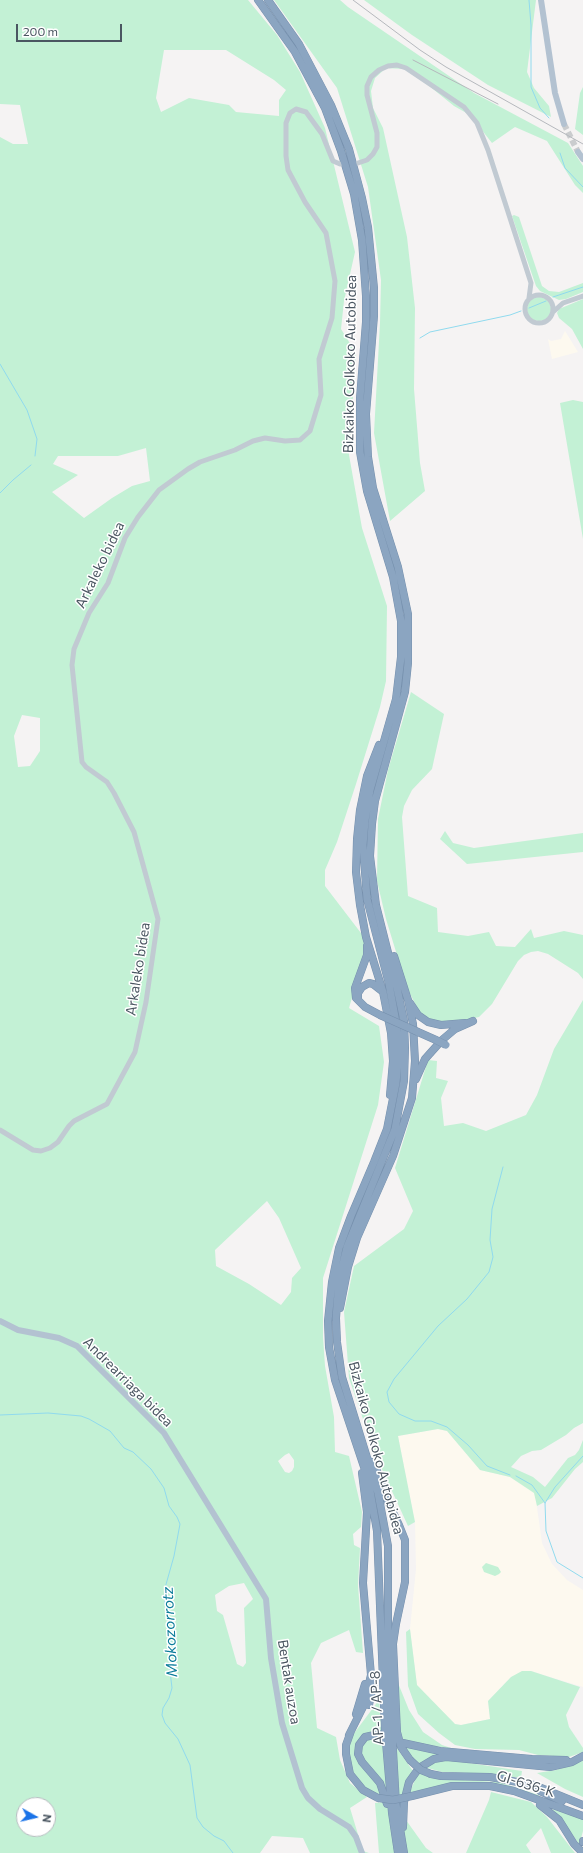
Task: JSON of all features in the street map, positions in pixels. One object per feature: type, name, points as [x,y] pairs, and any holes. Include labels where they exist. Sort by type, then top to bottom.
[{"type":"highway","name":"Bizkaiko Golkoko Autobidea","points":[[258,0],[289,42],[322,102],[341,151],[354,194],[362,240],[366,296],[366,322],[360,398],[360,452],[367,491],[393,577],[398,602],[402,640],[396,699],[370,790],[363,836],[363,860],[367,898],[392,999],[398,1039],[395,1095],[382,1142],[339,1248],[328,1307],[330,1359],[340,1397],[371,1494],[379,1561]]},
{"type":"highway","name":"Bizkaiko Golkoko Autobidea","points":[[268,0],[299,44],[331,105],[355,169],[368,227],[374,288],[374,316],[366,414],[368,457],[373,488],[404,591],[408,614],[408,664],[402,704],[380,779],[372,824],[373,890],[402,1011],[405,1038],[404,1081],[393,1133],[347,1247],[338,1291],[336,1330],[340,1367],[345,1389],[383,1515],[389,1560]]},
{"type":"highway","points":[[382,1142],[381,1137],[390,1096],[393,1061],[391,1033],[383,992],[366,937],[360,905],[356,872],[357,839],[360,810],[367,776],[389,710],[396,699]]},
{"type":"highway","points":[[336,1330],[348,1267],[357,1238],[401,1135],[412,1098],[414,1083],[414,1040],[408,1000],[384,926],[380,921]]},
{"type":"highway","points":[[366,937],[367,955],[355,988],[356,998],[360,1003],[380,1015],[448,1046]]},
{"type":"highway","points":[[360,1003],[358,993],[365,985],[373,984],[383,992]]},
{"type":"highway","points":[[408,1000],[421,1018],[435,1024],[473,1022],[455,1029],[442,1040],[425,1059],[414,1083]]},
{"type":"highway","name":"GI-636-K","points":[[354,1440],[364,1488],[367,1512],[363,1582],[374,1674],[373,1694],[368,1707],[349,1735],[346,1754],[350,1774],[362,1790],[378,1798],[393,1800],[438,1789],[465,1785],[500,1788],[583,1816]]},
{"type":"highway","name":"GI-636-K","points":[[366,1455],[377,1471],[405,1540],[405,1582],[393,1644],[397,1732],[401,1747],[410,1760],[422,1770],[431,1774],[441,1776],[490,1777],[518,1782],[560,1800],[577,1806],[583,1805]]},
{"type":"highway","name":"AP-1 / AP-8","points":[[389,1560],[388,1661],[394,1774],[404,1853]]},
{"type":"highway","name":"AP-1 / AP-8","points":[[379,1561],[379,1605],[385,1731],[392,1813],[398,1853]]},
{"type":"highway","points":[[379,1734],[365,1737],[359,1746],[358,1754],[362,1762],[378,1780],[384,1790],[395,1853]]},
{"type":"highway","points":[[403,1743],[440,1751],[544,1760],[564,1760],[583,1755]]},
{"type":"highway","points":[[402,1844],[404,1807],[408,1786],[416,1771],[430,1761],[446,1757],[550,1767],[572,1762],[583,1755]]},
{"type":"highway","points":[[465,1785],[503,1792],[543,1806],[559,1820],[574,1844],[583,1853]]},
{"type":"main road","points":[[541,0],[554,87],[564,124]]},
{"type":"main road","points":[[578,152],[583,159]]},
{"type":"main road","name":"Andrearriaga bidea","points":[[0,1321],[18,1330],[64,1339],[80,1350],[160,1427],[208,1502]]},
{"type":"main road","name":"Bentak auzoa","points":[[208,1502],[266,1598],[271,1658],[282,1723],[302,1788],[316,1806],[352,1830],[362,1853]]},
{"type":"street","points":[[358,163],[367,160],[373,154],[378,140],[367,95],[367,86],[371,78],[379,70],[388,66],[397,65],[406,68],[464,107],[471,114],[483,136],[531,283],[530,298]]},
{"type":"street","name":"Arkaleko bidea","points":[[0,1130],[33,1150],[40,1151],[50,1148],[58,1142],[74,1121],[107,1104],[135,1052],[146,1002],[158,919],[134,832],[107,782],[86,767],[82,762],[72,665],[74,649],[89,613],[108,583],[125,538],[142,511],[159,490],[200,462],[235,450],[253,441],[264,438],[286,441],[300,440],[310,431],[321,395],[319,359],[332,318],[335,281],[326,233],[308,207],[288,170],[286,156],[286,127],[290,113],[296,109],[306,112],[322,134],[333,161],[340,164]]},
{"type":"street","points":[[531,283],[549,299],[566,301]]},
{"type":"street","points":[[543,295],[538,294],[530,298],[525,304],[524,310],[531,321],[539,323],[544,322],[550,318],[558,306],[566,301],[583,296]]},
{"type":"street","points":[[549,299],[553,307],[553,313]]},
{"type":"shaded area","points":[[565,331],[578,352],[552,359],[548,339],[551,341],[561,339]]},
{"type":"shaded area","points":[[438,1429],[447,1431],[480,1470],[510,1477],[535,1493],[542,1543],[552,1564],[567,1580],[583,1590],[583,1687],[531,1671],[511,1677],[488,1701],[490,1719],[461,1725],[455,1724],[417,1685],[410,1629],[416,1569],[415,1522],[398,1436]]},
{"type":"green space","points":[[0,0],[248,0],[277,35],[300,72],[325,128],[355,252],[344,301],[341,329],[356,353],[349,455],[362,528],[387,606],[386,681],[380,707],[356,784],[337,842],[325,870],[325,886],[364,937],[365,953],[349,1008],[379,1026],[384,1062],[378,1105],[323,1278],[323,1337],[325,1366],[334,1417],[335,1452],[349,1456],[362,1512],[361,1527],[353,1534],[354,1545],[360,1548],[358,1585],[363,1653],[356,1652],[349,1630],[321,1643],[311,1663],[317,1728],[336,1737],[340,1760],[350,1783],[367,1797],[350,1808],[363,1851],[369,1853],[310,1853],[303,1838],[272,1836],[260,1853],[0,1853],[0,137],[13,144],[28,144],[20,105],[0,104]],"holes":[[[164,50],[226,50],[274,80],[286,90],[279,100],[279,116],[236,112],[229,105],[189,98],[161,112],[156,98]],[[146,448],[150,481],[132,486],[84,518],[52,492],[78,475],[53,464],[58,456],[118,456]],[[22,715],[40,718],[40,751],[30,766],[18,767],[14,736]],[[267,1201],[279,1218],[301,1268],[292,1278],[291,1292],[281,1305],[249,1284],[216,1266],[215,1250]],[[289,1453],[294,1460],[294,1467],[289,1473],[285,1472],[278,1461]],[[244,1583],[253,1599],[244,1608],[246,1663],[243,1667],[237,1664],[223,1615],[217,1611],[215,1595],[229,1586]]]},
{"type":"green space","points":[[274,0],[340,0],[474,93],[568,143],[583,166],[583,193],[575,185],[547,141],[515,127],[492,143],[470,115],[454,106],[428,85],[404,69],[386,68],[375,78],[371,91],[373,108],[383,128],[407,237],[415,308],[414,389],[420,463],[425,491],[390,521],[374,433],[381,280],[368,187],[337,88]]},
{"type":"green space","points":[[364,0],[536,0],[527,72],[534,88],[549,106],[551,117],[488,85],[412,35]]},
{"type":"green space","points":[[583,87],[583,135],[575,129],[580,93]]},
{"type":"green space","points":[[514,215],[519,217],[542,286],[549,291],[559,292],[583,283],[583,292],[566,299],[559,300],[540,291],[536,286],[512,216]]},
{"type":"green space","points":[[539,297],[547,301],[551,309],[547,317],[539,321],[531,317],[527,309],[531,301]]},
{"type":"green space","points":[[583,299],[583,349],[572,329],[559,318],[557,313],[559,309]]},
{"type":"green space","points":[[573,400],[583,402],[583,539],[560,403]]},
{"type":"green space","points":[[411,692],[444,714],[432,769],[412,790],[404,806],[402,817],[408,896],[437,908],[438,932],[468,936],[489,932],[496,946],[515,947],[531,929],[534,938],[564,931],[583,935],[583,979],[578,973],[548,954],[538,951],[531,952],[524,955],[518,961],[492,1004],[479,1017],[450,1023],[433,1022],[420,1013],[407,988],[386,919],[377,881],[378,819],[388,770]]},
{"type":"green space","points":[[445,831],[453,843],[474,848],[583,833],[583,852],[467,864],[440,839]]},
{"type":"green space","points":[[583,1000],[583,1423],[541,1450],[532,1451],[521,1456],[511,1467],[533,1477],[545,1487],[568,1458],[575,1455],[583,1440],[583,1462],[575,1469],[552,1498],[537,1506],[534,1493],[510,1477],[480,1470],[447,1431],[438,1429],[398,1436],[415,1522],[408,1526],[375,1454],[349,1378],[344,1312],[354,1266],[404,1229],[413,1211],[395,1168],[428,1060],[437,1061],[436,1078],[448,1081],[441,1098],[444,1126],[463,1123],[486,1131],[526,1115],[537,1095],[554,1049]]},
{"type":"green space","points":[[486,1563],[498,1567],[501,1572],[495,1576],[484,1572],[482,1567]]},
{"type":"green space","points":[[410,1629],[417,1685],[455,1724],[461,1725],[490,1719],[488,1701],[511,1677],[522,1671],[531,1671],[580,1687],[566,1715],[569,1727],[583,1748],[583,1752],[569,1757],[538,1755],[519,1750],[475,1749],[455,1745],[418,1714],[408,1686],[406,1632]]},
{"type":"green space","points":[[398,1683],[409,1710],[423,1732],[442,1745],[454,1749],[414,1743],[401,1739]]},
{"type":"green space","points":[[379,1700],[387,1796],[376,1794],[363,1788],[353,1772],[348,1752],[352,1736]]},
{"type":"green space","points":[[403,1745],[448,1754],[420,1764],[407,1753]]},
{"type":"green space","points":[[396,1747],[413,1771],[404,1794],[399,1796]]},
{"type":"green space","points":[[583,1760],[583,1797],[565,1789],[537,1773],[556,1770]]},
{"type":"green space","points":[[440,1761],[456,1761],[522,1771],[521,1778],[491,1774],[442,1772],[424,1767]]},
{"type":"green space","points":[[418,1773],[445,1779],[499,1782],[539,1795],[539,1797],[491,1783],[475,1782],[462,1783],[409,1794]]},
{"type":"green space","points":[[491,1792],[531,1802],[547,1817],[575,1853],[551,1853],[541,1828],[526,1845],[531,1853],[466,1853]]},
{"type":"green space","points":[[385,1802],[406,1820],[426,1848],[433,1853],[379,1853],[375,1803]]},
{"type":"green space","points":[[552,1809],[583,1819],[583,1831],[580,1842],[583,1850],[563,1821]]},
{"type":"waterway","points":[[529,0],[531,25],[531,87],[540,108],[549,118]]},
{"type":"waterway","points":[[560,153],[565,168],[583,187]]},
{"type":"waterway","points":[[553,297],[583,287]]},
{"type":"waterway","points":[[529,308],[546,301]]},
{"type":"waterway","points":[[420,338],[430,332],[510,315],[521,311]]},
{"type":"waterway","points":[[0,364],[27,410],[37,439],[35,456]]},
{"type":"waterway","points":[[0,493],[31,465]]},
{"type":"waterway","points":[[503,1167],[492,1209],[490,1240],[493,1257],[489,1272],[467,1299],[438,1326],[394,1379],[387,1392],[389,1402],[399,1414],[415,1421],[431,1421],[447,1427],[468,1445],[487,1466],[510,1475]]},
{"type":"waterway","name":"Mokozorrotz","points":[[0,1415],[48,1413],[81,1416],[89,1419],[110,1431],[124,1448],[133,1452],[151,1469],[164,1488],[169,1506],[180,1524],[174,1556],[165,1588],[165,1604],[171,1636],[170,1671],[172,1688],[169,1698],[163,1708],[162,1715],[165,1723],[178,1739],[190,1765],[197,1818],[203,1827],[214,1836],[224,1841],[233,1853]]},
{"type":"waterway","points":[[583,1456],[555,1487],[545,1503],[546,1531],[557,1562],[583,1578]]},
{"type":"waterway","points":[[516,1476],[532,1485],[545,1503]]},
{"type":"tunnel","points":[[564,124],[578,152]]},
{"type":"railway","points":[[353,0],[420,50],[446,67],[583,144]]},
{"type":"railway","points":[[413,60],[498,104]]}]
